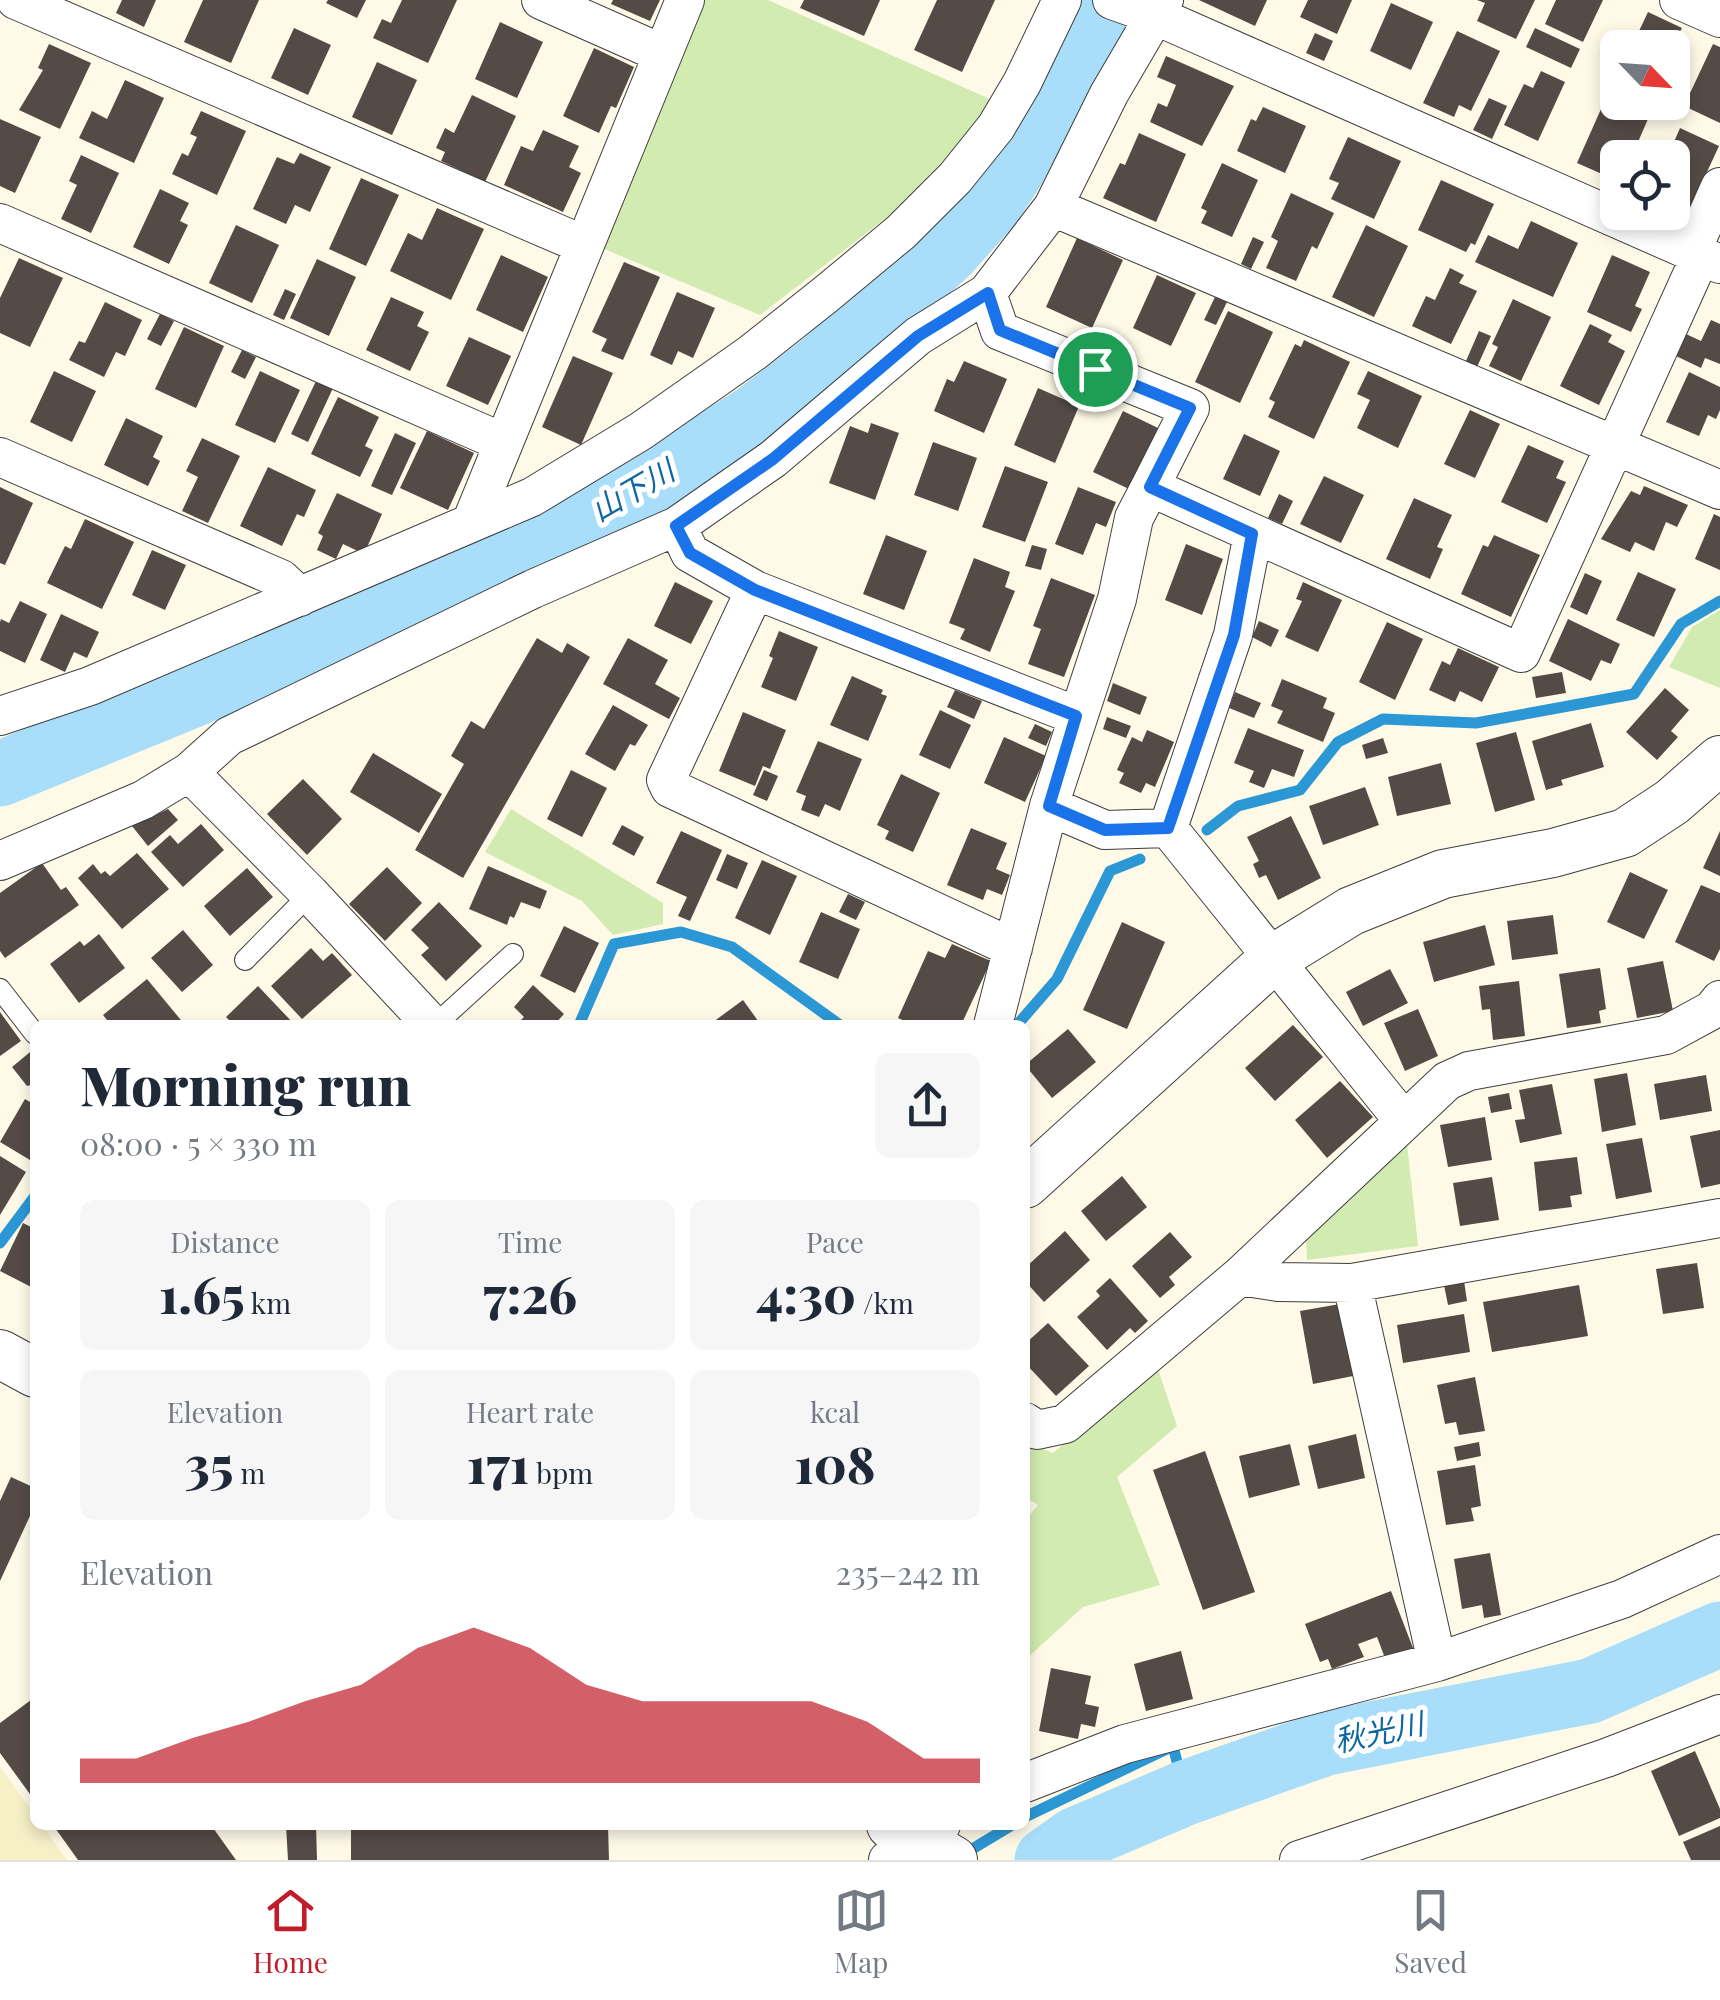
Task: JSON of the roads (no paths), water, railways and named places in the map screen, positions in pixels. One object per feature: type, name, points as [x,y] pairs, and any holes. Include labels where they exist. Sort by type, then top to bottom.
[{"type":"street","points":[[16,0],[584,245]]},
{"type":"street","points":[[541,0],[662,54]]},
{"type":"street","points":[[471,523],[685,0]]},
{"type":"street","points":[[0,716],[90,686],[532,497],[641,431],[752,353],[900,232],[955,178],[996,127],[1062,0]]},
{"type":"street","points":[[1678,0],[1720,18]]},
{"type":"street","points":[[0,860],[143,800],[189,772],[230,736],[532,589],[676,526],[773,459],[918,336],[988,293],[1053,207],[1108,94],[1141,6],[1704,256]]},
{"type":"street","points":[[1150,487],[1521,653],[1704,256],[1720,187]]},
{"type":"street","points":[[1053,207],[1720,490]]},
{"type":"street","points":[[0,224],[502,442]]},
{"type":"street","points":[[988,293],[1000,330],[1190,408],[1134,518],[1117,599],[1049,806],[994,1020]]},
{"type":"street","points":[[0,457],[281,579],[300,597]]},
{"type":"street","points":[[676,526],[690,553],[755,590],[1076,716]]},
{"type":"street","points":[[1168,828],[1234,635],[1252,534]]},
{"type":"street","points":[[755,590],[666,780],[670,788],[1012,948]]},
{"type":"street","points":[[0,684],[39,703]]},
{"type":"street","points":[[1030,1179],[1273,959],[1351,911],[1443,874],[1553,853],[1625,834],[1672,802],[1720,760]]},
{"type":"street","points":[[189,772],[429,1020]]},
{"type":"street","points":[[1049,806],[1105,830],[1168,828]]},
{"type":"street","points":[[1168,828],[1403,1120]]},
{"type":"street","points":[[1030,1426],[1036,1430],[1065,1424],[1240,1276],[1448,1082],[1470,1071],[1666,1035],[1712,1010],[1720,1000]]},
{"type":"street","points":[[1240,1276],[1278,1282],[1352,1283],[1720,1218]]},
{"type":"street","points":[[1352,1283],[1437,1662]]},
{"type":"street","points":[[0,1354],[30,1370]]},
{"type":"street","points":[[1030,1781],[1124,1744],[1437,1662],[1622,1599],[1720,1554]]},
{"type":"street","points":[[1299,1860],[1606,1758],[1720,1714]]},
{"type":"lane","points":[[246,960],[310,894]]},
{"type":"lane","points":[[440,1020],[514,954]]},
{"type":"lane","points":[[0,989],[30,1028]]},
{"type":"waterway","name":"山下川","points":[[0,774],[467,582],[625,498],[755,417],[820,367],[947,252],[989,205],[1078,57],[1104,0]]},
{"type":"waterway","points":[[1207,830],[1238,806],[1300,790],[1338,742],[1383,719],[1476,723],[1634,694],[1681,624],[1720,601]]},
{"type":"waterway","points":[[1021,1020],[1057,979],[1110,871],[1140,859]]},
{"type":"waterway","points":[[581,1020],[614,944],[681,932],[732,947],[833,1020]]},
{"type":"waterway","points":[[0,1243],[30,1203]]},
{"type":"waterway","name":"秋光川","points":[[1047,1860],[1075,1840],[1185,1793],[1326,1743],[1590,1691],[1720,1634]]},
{"type":"waterway","points":[[1030,1815],[1173,1746],[1185,1793]]},
{"type":"waterway","points":[[964,1854],[1004,1830]]}]
